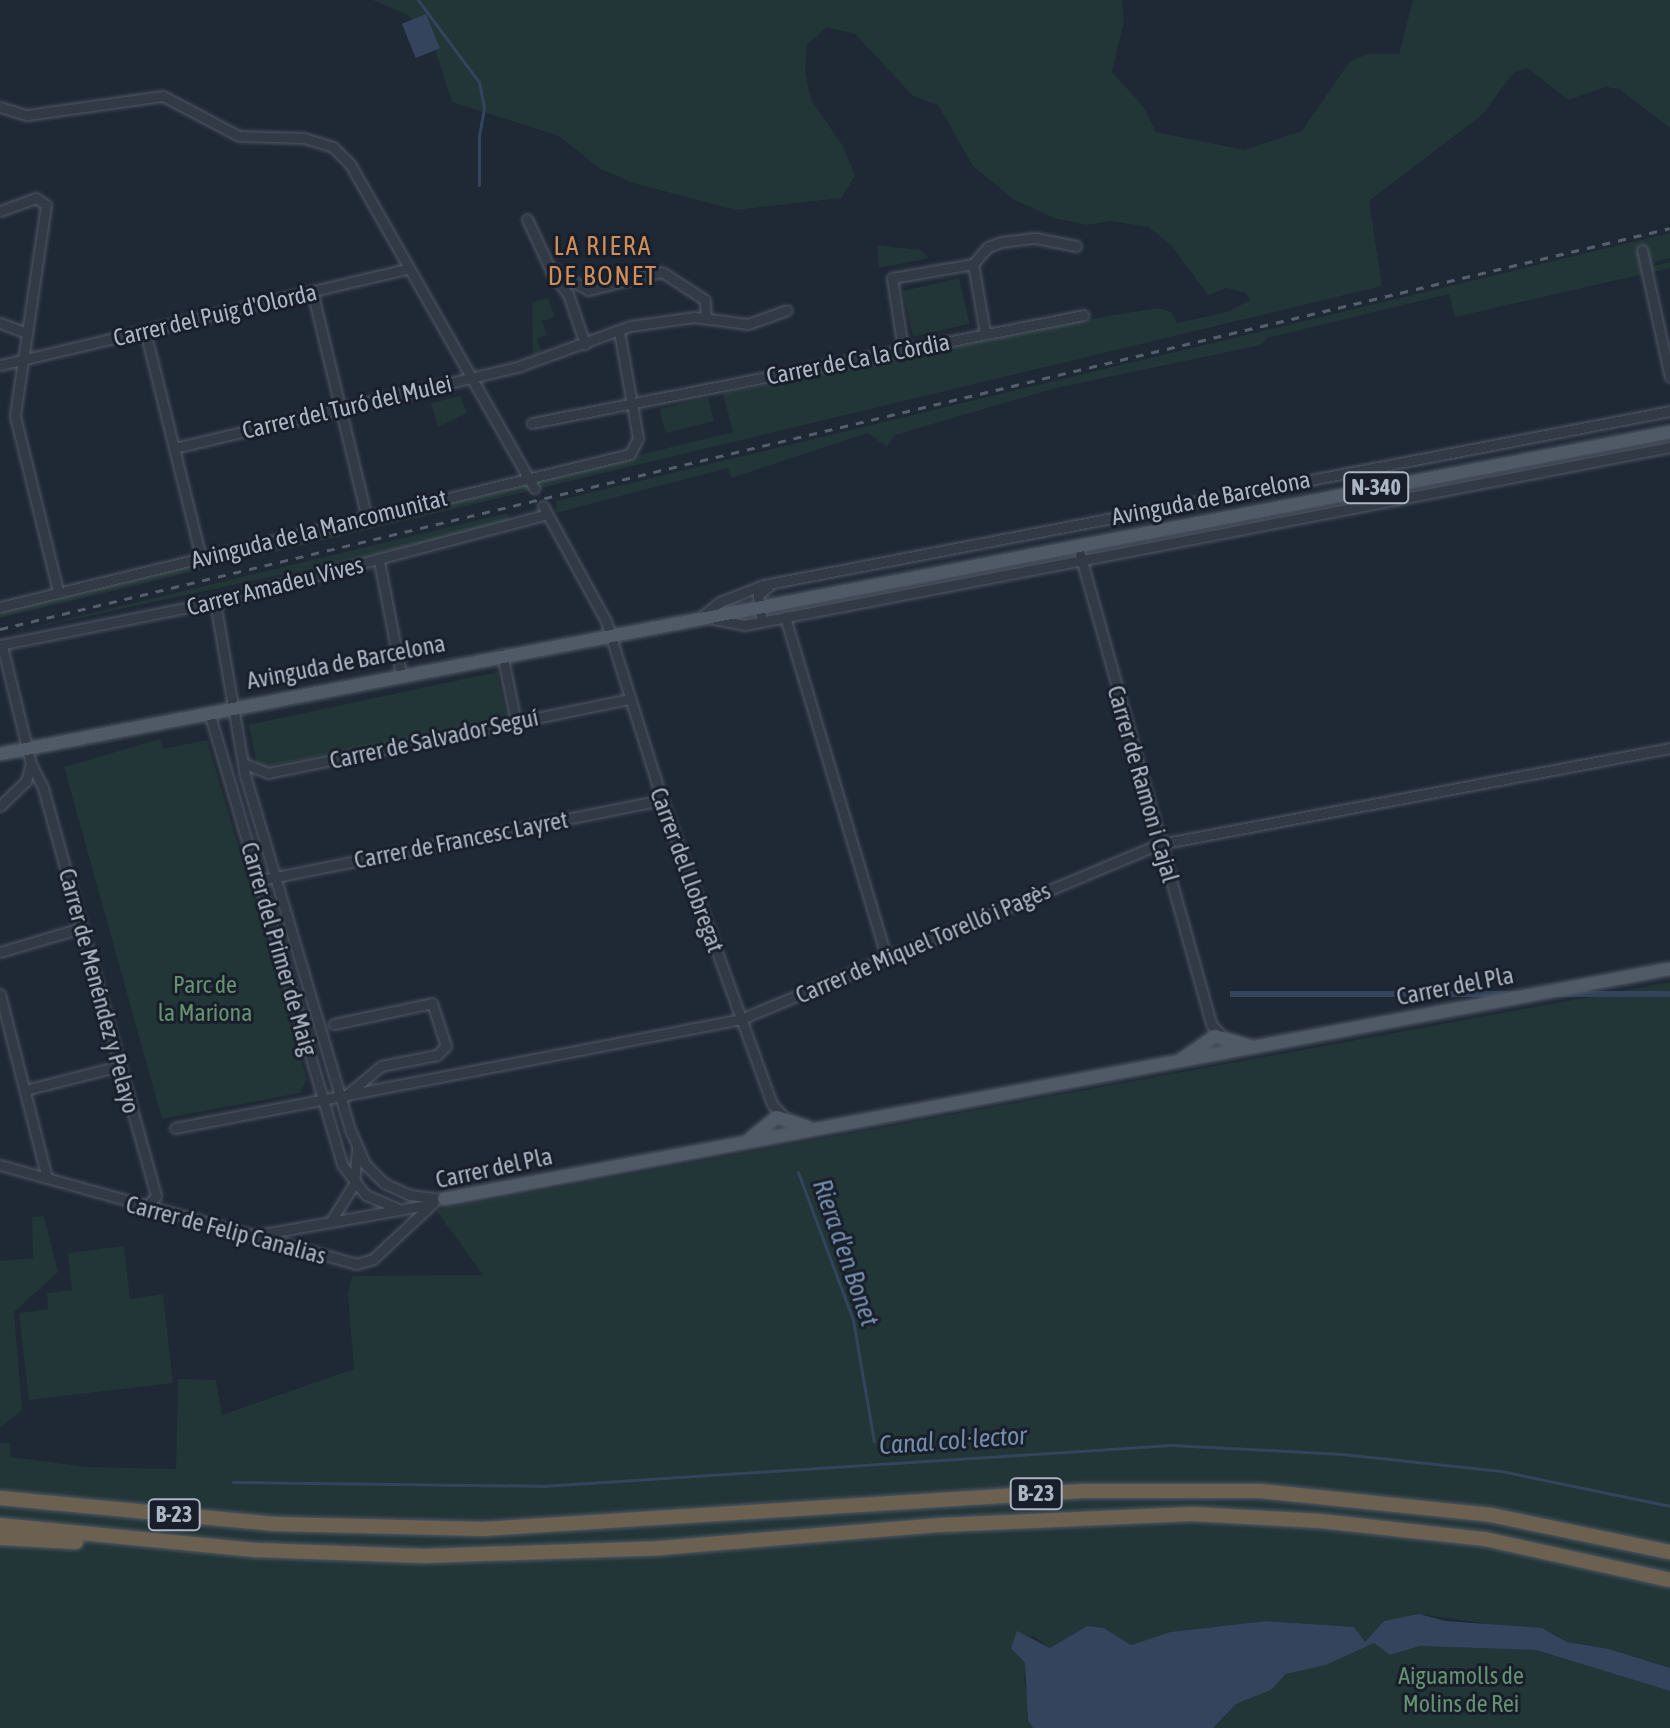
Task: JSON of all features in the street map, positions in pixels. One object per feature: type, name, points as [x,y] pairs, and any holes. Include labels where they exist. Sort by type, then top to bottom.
[{"type":"highway","points":[[0,1491],[35,1501]]},
{"type":"highway","name":"B-23","points":[[0,1498],[288,1525],[483,1529],[1082,1491],[1260,1491],[1491,1515],[1670,1552]]},
{"type":"highway","name":"B-23","points":[[0,1525],[367,1556],[527,1555],[1079,1516],[1192,1514],[1394,1527],[1576,1557],[1670,1580]]},
{"type":"highway","points":[[0,1538],[137,1538]]},
{"type":"highway","points":[[1576,1557],[1670,1590]]},
{"type":"main road","name":"Avinguda de Barcelona","points":[[0,754],[608,633],[760,608],[1670,432]]},
{"type":"main road","name":"Carrer del Pla","points":[[438,1201],[751,1138],[785,1128],[807,1127],[1181,1059],[1219,1055],[1249,1046],[1670,969]]},
{"type":"main road","name":"Carrer del Pla","points":[[1181,1059],[1216,1040],[1249,1046]]},
{"type":"main road","points":[[1216,1040],[1219,1055]]},
{"type":"main road","points":[[1216,1040],[1219,1055]]},
{"type":"main road","name":"Carrer del Pla","points":[[751,1138],[771,1123]]},
{"type":"main road","points":[[771,1123],[785,1128]]},
{"type":"street","points":[[0,107],[27,115],[163,96],[239,136],[324,142],[350,164],[530,483]]},
{"type":"street","points":[[0,211],[36,198],[46,205],[15,416],[58,591]]},
{"type":"street","points":[[527,219],[568,294],[585,344]]},
{"type":"street","points":[[903,349],[892,278],[973,264],[988,247],[1001,242],[1035,238],[1076,246]]},
{"type":"street","points":[[1642,250],[1670,377]]},
{"type":"street","points":[[973,264],[985,333]]},
{"type":"street","name":"Carrer del Puig d'Olorda","points":[[0,365],[409,268]]},
{"type":"street","points":[[552,269],[588,290],[662,272],[705,300],[706,318]]},
{"type":"street","points":[[312,291],[367,518]]},
{"type":"street","name":"Carrer del Turó del Mulei","points":[[174,448],[520,366],[619,331],[666,319],[706,318],[748,324],[787,310]]},
{"type":"street","name":"Carrer de Ca la Còrdia","points":[[532,423],[1084,315]]},
{"type":"street","points":[[0,323],[25,332]]},
{"type":"street","points":[[145,331],[201,558]]},
{"type":"street","points":[[619,331],[632,404]]},
{"type":"street","name":"Avinguda de la Mancomunitat","points":[[0,607],[367,518],[530,483],[636,449],[632,404]]},
{"type":"street","name":"Avinguda de Barcelona","points":[[702,616],[720,602],[778,582],[1670,411]]},
{"type":"street","name":"Avinguda de Barcelona","points":[[702,616],[737,625],[785,617],[1670,447]]},
{"type":"street","name":"Carrer Amadeu Vives","points":[[1,645],[215,602],[379,561],[545,510]]},
{"type":"street","name":"Carrer del Llobregat","points":[[545,510],[602,612],[627,699],[662,800],[772,1104],[785,1128]]},
{"type":"street","name":"Carrer de Ramon i Cajal","points":[[1082,545],[1079,560],[1216,1040]]},
{"type":"street","points":[[379,561],[401,674]]},
{"type":"street","points":[[762,621],[759,592],[778,582]]},
{"type":"street","name":"Carrer del Primer de Maig","points":[[215,602],[243,763],[357,1148],[375,1177],[394,1189],[438,1201]]},
{"type":"street","points":[[785,617],[887,959]]},
{"type":"street","name":"Carrer de Menéndez y Pelayo","points":[[1,645],[31,764],[81,928],[156,1196],[148,1205],[136,1207]]},
{"type":"street","points":[[502,654],[516,722]]},
{"type":"street","name":"Carrer de Salvador Seguí","points":[[243,763],[268,773],[627,699]]},
{"type":"street","name":"Carrer del Primer de Maig","points":[[209,712],[261,880],[322,1098],[354,1184]]},
{"type":"street","name":"Carrer de Miquel Torelló i Pagès","points":[[175,1128],[322,1098],[342,1100],[741,1019],[1160,844],[1670,748]]},
{"type":"street","points":[[0,806],[26,781],[31,764]]},
{"type":"street","name":"Carrer de Francesc Layret","points":[[261,880],[662,800]]},
{"type":"street","points":[[0,952],[81,928]]},
{"type":"street","points":[[0,994],[47,1178]]},
{"type":"street","points":[[334,1024],[432,1003],[446,1046],[437,1055],[381,1066],[342,1100]]},
{"type":"street","points":[[25,1090],[119,1066]]},
{"type":"street","name":"Carrer del Llobregat","points":[[771,1123],[772,1104]]},
{"type":"street","name":"Carrer del Primer de Maig","points":[[331,1221],[354,1184],[357,1148]]},
{"type":"street","name":"Carrer de Felip Canalias","points":[[0,1165],[246,1237],[364,1264],[438,1201]]},
{"type":"street","points":[[354,1184],[396,1208]]},
{"type":"street","name":"Carrer del Pla","points":[[246,1237],[438,1201]]},
{"type":"green space","points":[[373,0],[1122,0],[1124,21],[1112,72],[1143,106],[1156,132],[1244,150],[1302,131],[1350,61],[1369,54],[1399,54],[1413,0],[1670,0],[1670,128],[1619,89],[1606,87],[1568,100],[1528,68],[1514,72],[1483,114],[1369,201],[1382,286],[0,618],[0,611],[733,432],[723,394],[1158,308],[1171,312],[1177,323],[1227,312],[1250,300],[1246,293],[1226,288],[1208,295],[1171,245],[1148,227],[1111,221],[1087,225],[1054,218],[1013,199],[973,166],[938,105],[913,96],[855,34],[827,27],[807,45],[805,71],[811,100],[843,146],[855,176],[841,198],[736,210],[633,183],[599,168],[559,136],[452,102],[434,46],[408,15]]},
{"type":"green space","points":[[1670,233],[1670,258],[1654,262],[1655,266],[1670,262],[1670,268],[1455,317],[1449,294],[1267,338],[1261,345],[1056,388],[895,435],[887,447],[868,433],[731,478],[728,468],[556,513],[556,501]]},
{"type":"green space","points":[[877,245],[920,250],[929,258],[879,268]]},
{"type":"green space","points":[[959,278],[970,324],[913,337],[902,291]]},
{"type":"green space","points":[[548,298],[555,317],[542,321],[547,335],[537,338],[541,352],[533,355],[532,302]]},
{"type":"green space","points":[[460,396],[467,413],[438,427],[431,403]]},
{"type":"green space","points":[[708,397],[714,421],[666,433],[659,409]]},
{"type":"green space","points":[[507,513],[510,520],[373,555],[5,634]]},
{"type":"green space","points":[[497,672],[506,716],[258,769],[249,725]]},
{"type":"green space","name":"Parc de la Mariona","points":[[160,739],[163,749],[207,740],[307,1079],[300,1093],[162,1119],[64,767]]},
{"type":"green space","points":[[1670,982],[1670,1668],[1609,1649],[1567,1642],[1553,1633],[1419,1614],[1364,1643],[1354,1627],[1266,1621],[1170,1632],[1131,1645],[1104,1628],[1087,1626],[1050,1648],[1032,1635],[1024,1678],[1033,1728],[0,1728],[0,1443],[10,1443],[10,1457],[88,1467],[176,1469],[178,1379],[216,1380],[222,1415],[354,1369],[348,1294],[352,1276],[483,1275],[436,1210]]},
{"type":"green space","points":[[44,1216],[58,1272],[14,1312],[22,1410],[0,1428],[0,1261],[33,1258],[32,1217]]},
{"type":"green space","points":[[124,1246],[130,1299],[163,1294],[173,1383],[29,1400],[19,1313],[48,1309],[47,1293],[72,1290],[68,1253]]},
{"type":"green space","name":"Aiguamolls de Molins de Rei","points":[[1374,1642],[1391,1655],[1420,1646],[1536,1650],[1670,1691],[1670,1728],[1213,1728],[1236,1704],[1271,1690],[1286,1674],[1326,1665]]},
{"type":"water","points":[[426,14],[440,48],[416,58],[402,24]]},
{"type":"water","points":[[1230,991],[1670,991],[1670,997],[1230,997]]},
{"type":"water","points":[[1419,1614],[1446,1621],[1542,1628],[1567,1642],[1609,1649],[1670,1668],[1670,1691],[1536,1650],[1420,1646],[1390,1655],[1374,1643],[1326,1665],[1286,1674],[1271,1690],[1236,1704],[1213,1728],[1033,1728],[1028,1720],[1025,1663],[1011,1648],[1017,1631],[1050,1648],[1087,1626],[1104,1628],[1131,1645],[1170,1632],[1266,1621],[1354,1627],[1365,1642],[1384,1621]]},
{"type":"waterway","name":"Riera d'en Bonet","points":[[418,0],[479,82],[484,108],[479,135],[479,185]]},
{"type":"waterway","name":"Riera d'en Bonet","points":[[798,1172],[853,1320],[874,1441]]},
{"type":"waterway","name":"Canal col·lector","points":[[233,1482],[542,1486],[1172,1445],[1342,1454],[1501,1471],[1670,1506]]},
{"type":"railway","points":[[0,629],[1670,228]]},
{"type":"district","name":"LA RIERA DE BONET","points":[[603,262]]}]
